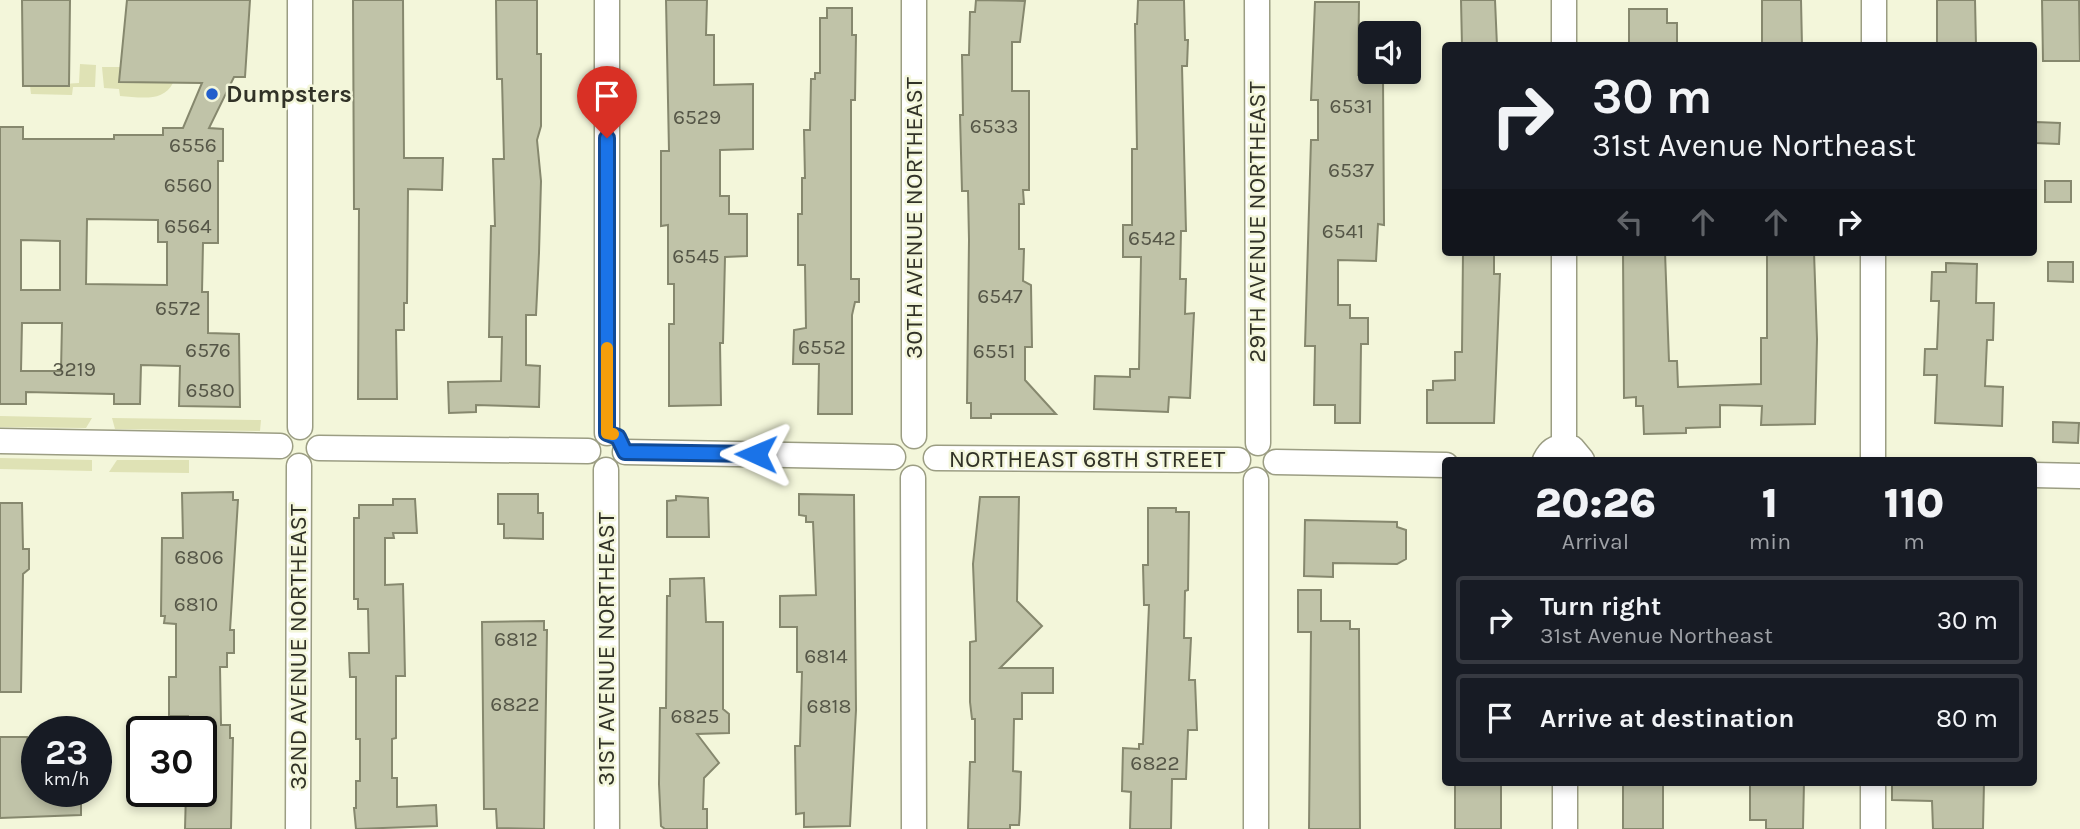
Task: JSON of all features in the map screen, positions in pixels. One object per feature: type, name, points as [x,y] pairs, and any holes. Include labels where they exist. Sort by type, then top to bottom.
[{"type":"street","points":[[299,0],[300,427]]},
{"type":"street","points":[[607,0],[607,433]]},
{"type":"street","name":"30TH AVENUE NORTHEAST","points":[[914,0],[915,436]]},
{"type":"street","name":"29TH AVENUE NORTHEAST","points":[[1257,0],[1258,443]]},
{"type":"street","points":[[1564,0],[1564,42]]},
{"type":"street","points":[[1874,0],[1874,42]]},
{"type":"street","points":[[1564,256],[1564,456]]},
{"type":"street","points":[[1872,457],[1873,256]]},
{"type":"street","points":[[300,427],[316,436],[320,448],[314,460],[299,466],[285,460],[281,446],[286,432],[300,427]]},
{"type":"street","points":[[607,433],[618,437],[625,452],[619,465],[606,470],[592,464],[588,451],[594,438],[607,433]]},
{"type":"street","points":[[915,436],[929,442],[936,458],[930,472],[914,478],[898,471],[893,457],[899,443],[915,436]]},
{"type":"street","points":[[0,441],[281,446]]},
{"type":"street","points":[[1258,443],[1271,449],[1276,462],[1270,475],[1256,480],[1242,473],[1238,460],[1244,449],[1258,443]]},
{"type":"street","points":[[320,448],[588,451]]},
{"type":"street","points":[[625,452],[893,457]]},
{"type":"street","name":"NORTHEAST 68TH STREET","points":[[936,458],[1238,460]]},
{"type":"street","points":[[1276,462],[1442,465]]},
{"type":"street","name":"32ND AVENUE NORTHEAST","points":[[298,829],[299,466]]},
{"type":"street","name":"31ST AVENUE NORTHEAST","points":[[606,470],[607,829]]},
{"type":"street","points":[[2037,475],[2080,476]]},
{"type":"street","points":[[914,478],[914,829]]},
{"type":"street","points":[[1256,480],[1256,829]]},
{"type":"street","points":[[1565,786],[1565,829]]},
{"type":"street","points":[[1872,786],[1873,829]]},
{"type":"green space","points":[[80,64],[96,65],[95,87],[73,87],[72,95],[31,94],[30,86],[79,83]]},
{"type":"green space","points":[[102,67],[120,67],[120,82],[173,83],[163,94],[157,96],[120,96],[119,89],[104,88]]},
{"type":"green space","points":[[0,416],[92,418],[86,428],[0,427]]},
{"type":"green space","points":[[112,418],[261,420],[260,431],[115,429]]},
{"type":"green space","points":[[0,458],[92,460],[92,471],[0,469]]},
{"type":"green space","points":[[117,460],[189,460],[189,473],[109,472]]},
{"type":"building","points":[[22,0],[70,0],[69,86],[23,86]]},
{"type":"building","points":[[127,0],[250,0],[245,77],[234,77],[209,128],[223,129],[223,161],[218,161],[218,243],[203,243],[202,292],[208,292],[208,333],[239,334],[240,407],[179,406],[180,366],[141,365],[140,404],[114,404],[114,394],[26,392],[26,404],[0,404],[0,127],[23,127],[23,139],[114,139],[114,135],[163,135],[163,128],[183,128],[202,83],[119,82]],"holes":[[[87,219],[158,220],[158,242],[167,242],[167,285],[86,284]],[[21,240],[60,241],[60,290],[21,290]],[[22,323],[62,323],[61,371],[21,371]]]},
{"type":"building","points":[[353,0],[403,0],[404,158],[443,158],[442,190],[408,189],[407,303],[404,303],[404,330],[396,330],[397,399],[358,399],[359,209],[354,209]]},
{"type":"building","points":[[496,0],[537,0],[537,54],[541,54],[541,126],[537,140],[541,181],[539,253],[536,315],[526,315],[526,365],[540,366],[539,407],[476,405],[476,412],[449,413],[448,382],[501,381],[502,337],[489,337],[491,226],[495,226],[493,159],[504,159],[502,79],[497,79]]},
{"type":"building","points":[[666,0],[707,0],[706,35],[714,35],[714,85],[753,84],[753,149],[720,150],[720,196],[729,196],[729,214],[747,214],[747,256],[725,257],[723,343],[720,343],[721,405],[669,406],[669,324],[674,324],[674,284],[668,284],[668,225],[661,226],[661,151],[669,151]]},
{"type":"building","points":[[976,0],[1025,1],[1020,42],[1012,42],[1012,91],[1029,91],[1029,190],[1023,190],[1024,204],[1019,204],[1019,249],[1024,249],[1023,281],[1031,285],[1032,347],[1025,347],[1025,380],[1056,414],[991,414],[991,418],[971,418],[971,403],[967,403],[968,191],[962,191],[960,115],[963,115],[962,55],[969,55],[970,12],[975,12]]},
{"type":"building","points":[[1138,0],[1184,0],[1185,40],[1188,40],[1187,66],[1182,66],[1186,231],[1181,231],[1180,279],[1186,279],[1185,314],[1194,313],[1190,398],[1169,397],[1168,412],[1094,409],[1095,376],[1130,377],[1130,369],[1139,369],[1141,257],[1123,257],[1123,225],[1132,225],[1132,149],[1137,149],[1135,24]]},
{"type":"building","points":[[1461,0],[1495,0],[1497,42],[1462,42]]},
{"type":"building","points":[[1762,0],[1801,0],[1802,42],[1762,42]]},
{"type":"building","points":[[1937,0],[1975,0],[1976,42],[1937,42]]},
{"type":"building","points":[[2042,0],[2079,0],[2080,61],[2043,61]]},
{"type":"building","points":[[1315,2],[1359,2],[1358,84],[1383,84],[1384,225],[1378,224],[1376,261],[1338,260],[1338,305],[1350,305],[1350,318],[1368,318],[1368,344],[1361,344],[1360,423],[1335,423],[1335,405],[1314,405],[1315,346],[1305,346],[1311,140],[1318,140],[1318,100],[1311,100]]},
{"type":"building","points":[[827,8],[852,8],[852,35],[856,35],[855,100],[851,100],[851,279],[859,279],[859,302],[855,302],[852,315],[852,414],[818,414],[819,364],[793,364],[794,330],[806,328],[805,265],[798,265],[798,214],[802,214],[802,178],[805,178],[804,130],[810,130],[811,79],[815,79],[815,73],[820,73],[820,18],[827,18]]},
{"type":"building","points":[[1629,9],[1667,9],[1667,23],[1677,23],[1677,42],[1629,42]]},
{"type":"building","points":[[2037,122],[2060,123],[2059,144],[2037,143]]},
{"type":"building","points":[[2045,181],[2071,181],[2071,202],[2045,202]]},
{"type":"building","points":[[1463,256],[1494,256],[1494,274],[1500,274],[1494,423],[1427,423],[1427,390],[1433,390],[1433,381],[1455,380],[1455,352],[1462,352]]},
{"type":"building","points":[[1623,256],[1665,256],[1669,361],[1677,361],[1678,387],[1761,384],[1761,338],[1767,338],[1767,256],[1814,256],[1817,339],[1815,424],[1761,425],[1762,406],[1720,405],[1720,427],[1686,428],[1686,433],[1644,434],[1643,406],[1636,406],[1636,397],[1624,398]]},
{"type":"building","points":[[2048,262],[2073,262],[2073,282],[2048,281]]},
{"type":"building","points":[[1946,263],[1977,264],[1976,303],[1994,303],[1993,340],[1987,340],[1985,386],[2003,387],[2002,426],[1935,423],[1937,375],[1924,375],[1925,349],[1937,349],[1939,301],[1931,301],[1932,272],[1946,272]]},
{"type":"building","points":[[2053,422],[2079,423],[2078,443],[2053,442]]},
{"type":"building","points":[[233,492],[233,500],[238,500],[230,630],[234,630],[234,653],[227,653],[227,667],[220,667],[221,725],[230,725],[230,738],[233,738],[231,829],[185,829],[186,807],[217,807],[217,716],[169,716],[169,677],[176,677],[176,624],[164,623],[165,616],[161,616],[162,538],[183,538],[182,493]]},
{"type":"building","points":[[498,494],[538,494],[538,513],[543,513],[543,539],[504,538],[504,524],[498,524]]},
{"type":"building","points":[[799,494],[854,495],[856,710],[850,826],[804,827],[804,813],[796,814],[795,746],[800,746],[802,672],[797,672],[797,627],[780,627],[780,596],[816,595],[813,522],[806,522],[806,516],[799,515]]},
{"type":"building","points":[[676,496],[708,498],[709,537],[667,537],[667,501],[676,500]]},
{"type":"building","points":[[980,497],[1019,497],[1017,601],[1042,626],[1000,668],[1053,668],[1053,693],[1022,693],[1022,719],[1014,719],[1013,771],[1021,772],[1020,809],[1019,825],[1010,825],[1010,829],[968,829],[970,762],[975,762],[975,719],[972,719],[970,702],[970,642],[976,641],[973,564]]},
{"type":"building","points":[[393,499],[415,499],[417,533],[393,533],[394,538],[385,538],[385,585],[403,584],[405,676],[396,676],[396,738],[392,739],[392,778],[397,778],[397,807],[436,805],[437,826],[356,829],[354,808],[356,781],[360,781],[360,739],[356,739],[356,677],[350,677],[349,653],[369,653],[368,609],[358,609],[358,599],[354,599],[354,518],[359,518],[359,505],[393,505]]},
{"type":"building","points":[[0,503],[22,503],[23,549],[29,549],[29,569],[23,574],[21,692],[0,692]]},
{"type":"building","points":[[1148,508],[1176,508],[1176,512],[1189,512],[1184,638],[1191,638],[1189,680],[1195,680],[1197,730],[1188,730],[1186,779],[1172,779],[1171,829],[1130,829],[1131,792],[1122,791],[1123,748],[1139,749],[1139,744],[1143,744],[1149,605],[1144,605],[1143,565],[1148,565]]},
{"type":"building","points":[[1305,520],[1397,522],[1397,527],[1406,530],[1406,559],[1397,564],[1333,563],[1333,577],[1304,576]]},
{"type":"building","points":[[704,578],[706,622],[723,622],[723,709],[729,714],[729,733],[697,734],[719,763],[704,778],[703,809],[707,809],[707,829],[665,829],[661,826],[659,784],[660,708],[666,708],[667,596],[670,596],[670,579]]},
{"type":"building","points":[[1298,590],[1321,590],[1321,621],[1350,621],[1350,629],[1359,629],[1360,829],[1309,829],[1311,632],[1298,632]]},
{"type":"building","points":[[544,621],[544,630],[547,630],[544,829],[497,828],[496,809],[484,809],[482,622]]},
{"type":"building","points":[[0,737],[21,737],[21,807],[81,807],[81,815],[0,818]]},
{"type":"building","points":[[1455,786],[1501,786],[1501,829],[1455,829]]},
{"type":"building","points":[[1623,786],[1663,786],[1663,829],[1623,829]]},
{"type":"building","points":[[1750,786],[1804,786],[1803,829],[1766,829],[1766,820],[1750,820]]},
{"type":"building","points":[[1892,786],[1984,786],[1983,829],[1933,829],[1932,801],[1892,800]]},
{"type":"slow traffic","points":[[607,348],[607,433],[613,434]]},
{"type":"place","name":"Dumpsters","points":[[212,94]]},
{"type":"route","points":[[607,138],[607,433],[618,437],[625,452],[756,454]]}]
